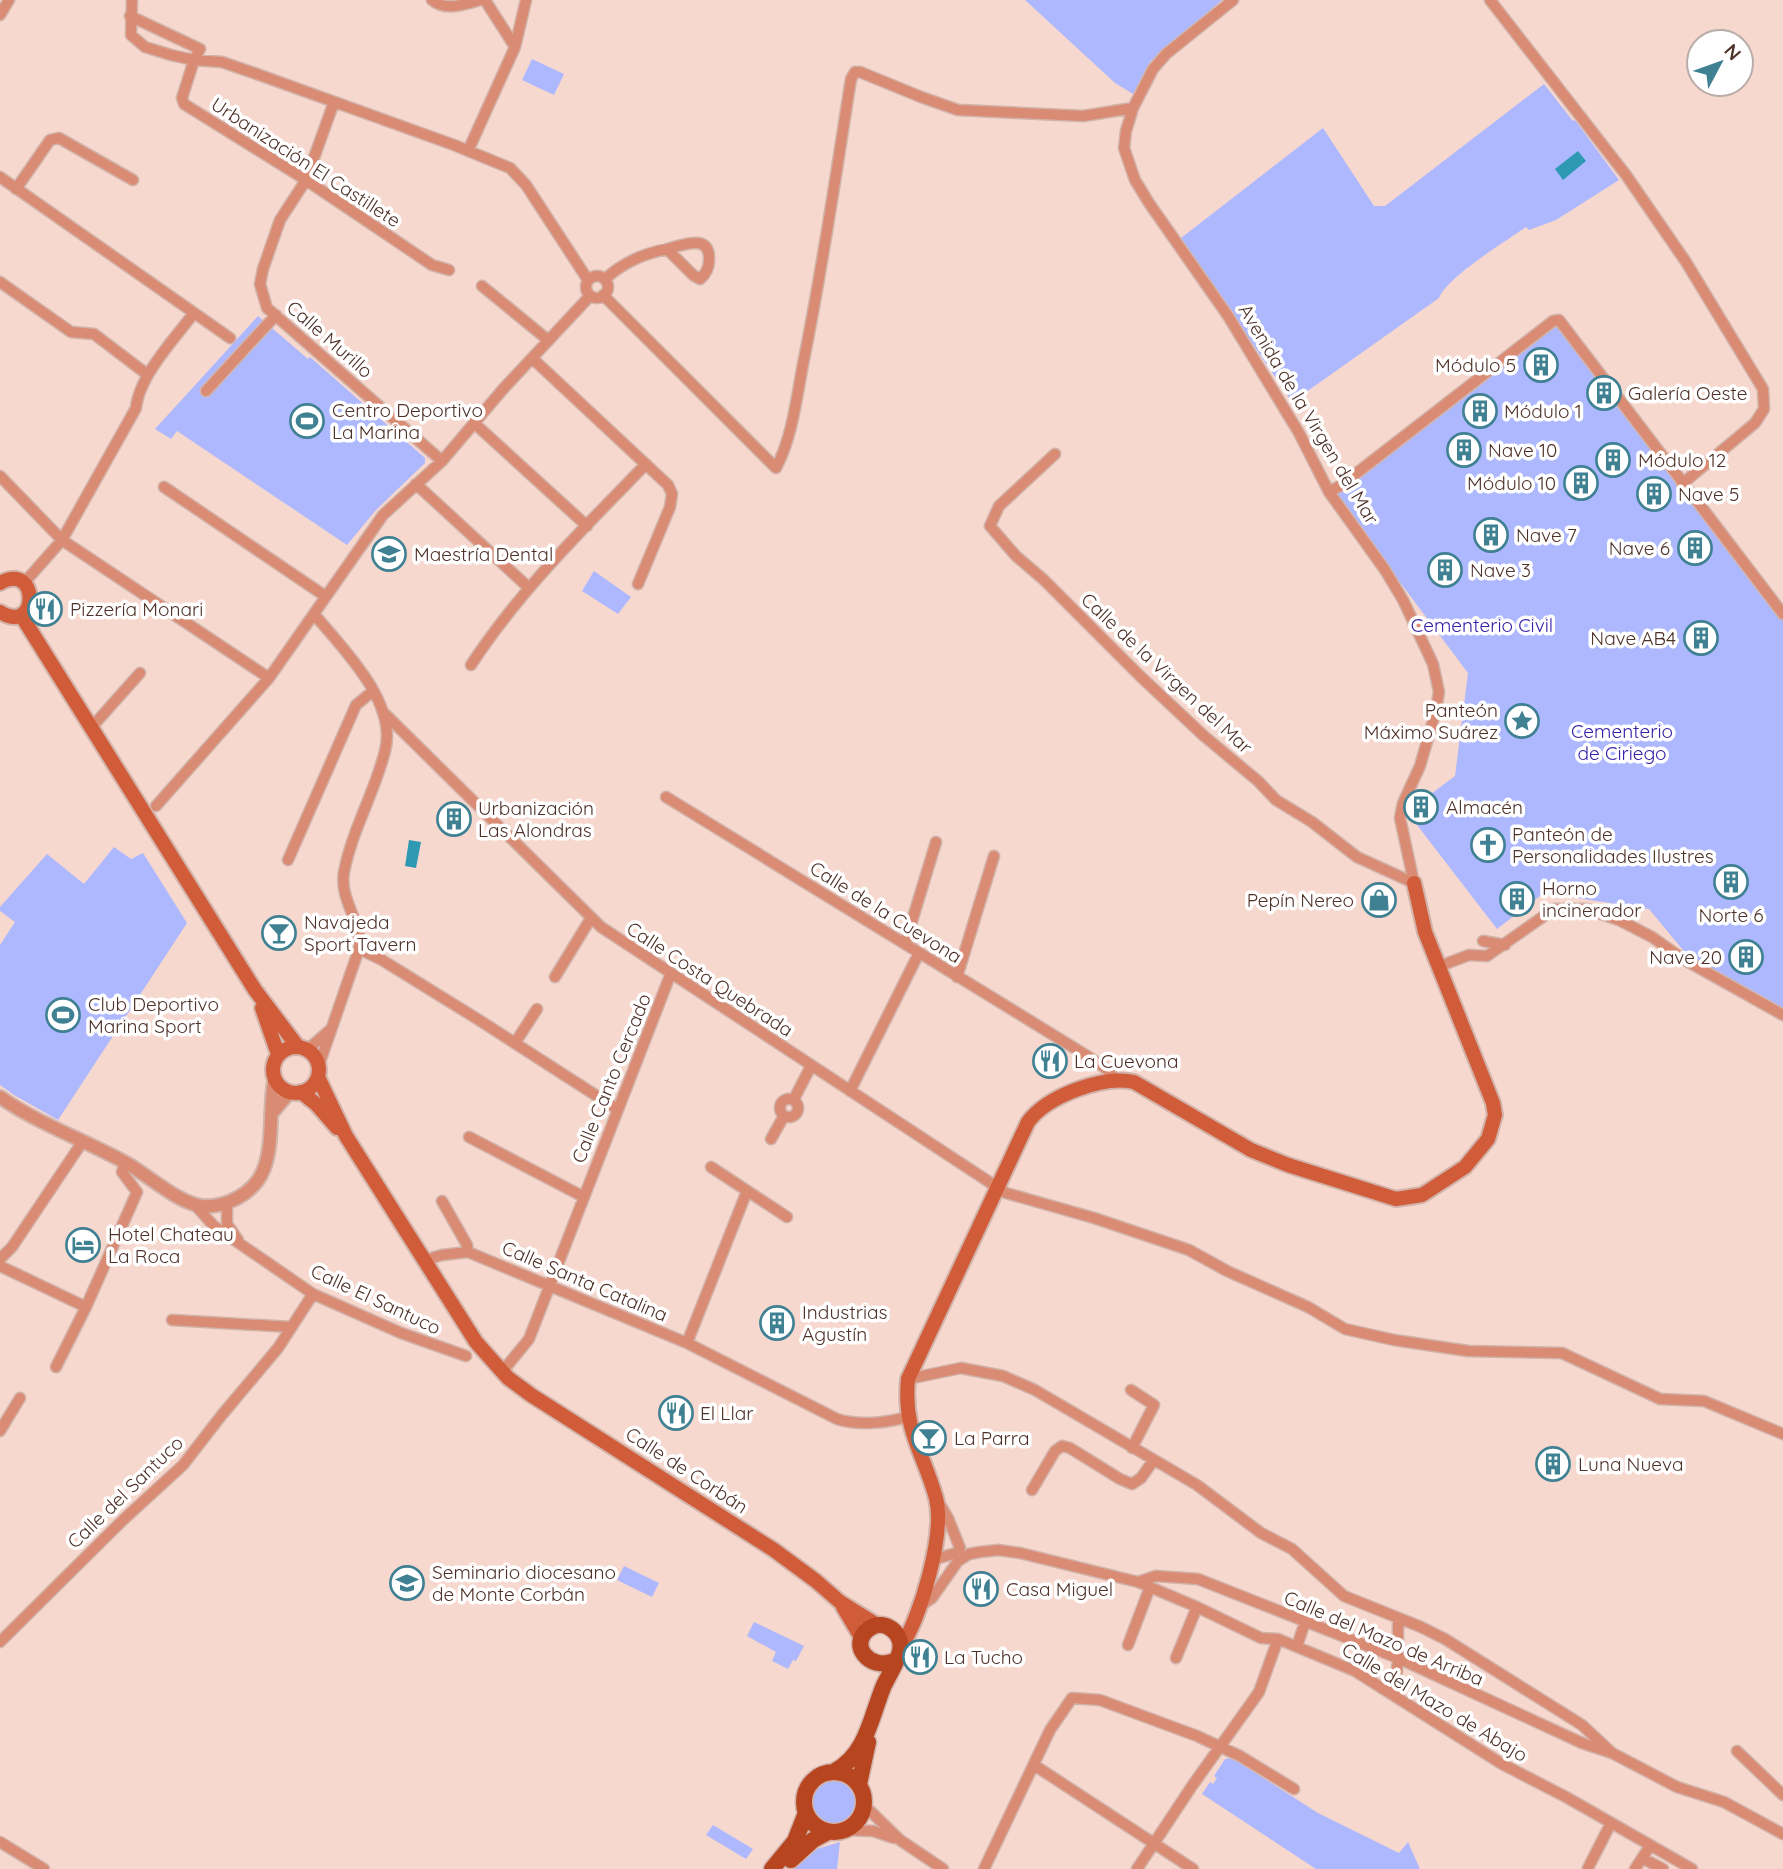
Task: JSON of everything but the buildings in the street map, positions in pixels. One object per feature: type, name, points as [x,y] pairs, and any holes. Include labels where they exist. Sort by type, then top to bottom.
[{"type":"main road","points":[[0,583],[12,579],[24,583],[31,594],[26,611],[21,615],[9,617],[0,612]]},
{"type":"main road","points":[[21,615],[255,990],[303,1048],[315,1056],[346,1136]]},
{"type":"main road","name":"Avenida de la Virgen del Mar","points":[[1116,1080],[1134,1082],[1241,1145],[1289,1165],[1396,1199],[1422,1195],[1465,1167],[1488,1139],[1495,1115],[1488,1086],[1424,932],[1414,883]]},
{"type":"main road","points":[[255,990],[278,1054]]},
{"type":"main road","points":[[303,1048],[285,1049],[278,1054],[272,1069],[274,1081],[316,1104],[346,1136]]},
{"type":"main road","points":[[295,1093],[311,1087],[319,1071]]},
{"type":"main road","points":[[859,1784],[869,1729],[897,1654],[916,1619],[937,1535],[939,1512],[908,1417],[908,1379],[1028,1122],[1035,1113],[1052,1101],[1116,1080]]},
{"type":"main road","name":"Calle de Corbán","points":[[346,1136],[476,1342],[505,1375],[531,1395],[774,1550],[840,1602],[883,1626]]},
{"type":"main road","name":"Calle de Corbán","points":[[840,1602],[862,1639]]},
{"type":"main road","points":[[897,1654],[881,1665],[873,1663],[863,1654],[862,1639],[867,1630],[904,1624],[918,1610]]},
{"type":"main road","points":[[883,1626],[896,1633],[897,1654]]},
{"type":"main road","points":[[873,1663],[881,1692]]},
{"type":"main road","points":[[772,1869],[796,1841],[806,1813],[804,1798],[810,1784],[819,1776],[848,1765],[869,1729]]},
{"type":"main road","points":[[784,1869],[813,1840],[828,1832],[847,1830],[862,1816],[865,1806],[859,1784],[851,1777],[835,1771]]},
{"type":"main road","points":[[806,1813],[819,1828],[828,1832]]},
{"type":"street","points":[[0,15],[9,0]]},
{"type":"street","points":[[132,0],[131,35],[145,47],[194,60],[222,62],[501,163],[518,175],[588,280],[586,290],[590,296],[597,298],[603,295],[607,286],[605,279]]},
{"type":"street","points":[[432,0],[439,6],[448,7],[483,0],[515,47]]},
{"type":"street","points":[[468,151],[515,47],[526,0]]},
{"type":"street","name":"Avenida de la Virgen del Mar","points":[[1233,0],[1159,61],[1133,108],[1124,148],[1135,180],[1236,328],[1299,433],[1329,492],[1385,570],[1404,600],[1422,638],[1439,692],[1432,729],[1420,766],[1403,803],[1400,818],[1414,883]]},
{"type":"street","points":[[1490,0],[1626,175],[1686,262],[1763,389],[1764,408],[1755,423],[1682,484]]},
{"type":"street","points":[[130,16],[200,49],[194,60]]},
{"type":"street","name":"Urbanización El Castillete","points":[[194,60],[182,98],[184,104],[306,180],[432,265],[449,270]]},
{"type":"street","points":[[603,295],[776,468],[782,457],[794,408],[816,298],[851,79],[855,72],[958,110],[1083,116],[1133,108]]},
{"type":"street","name":"Calle Murillo","points":[[334,103],[306,180],[280,220],[260,284],[267,308],[442,461]]},
{"type":"street","points":[[16,189],[50,140],[59,138],[133,180]]},
{"type":"street","points":[[0,177],[230,338]]},
{"type":"street","points":[[605,279],[636,257],[691,242],[699,242],[705,246],[709,261],[704,276],[700,278],[693,275],[667,249]]},
{"type":"street","points":[[588,280],[596,276],[605,279]]},
{"type":"street","points":[[0,282],[71,332],[94,334],[148,375]]},
{"type":"street","points":[[482,286],[548,341]]},
{"type":"street","points":[[156,806],[269,678],[383,515],[442,461],[590,296]]},
{"type":"street","points":[[24,583],[62,540],[136,408],[137,395],[148,375],[194,313]]},
{"type":"street","points":[[206,391],[276,315]]},
{"type":"street","points":[[1329,492],[1553,321],[1559,320],[1783,614]]},
{"type":"street","points":[[533,359],[668,485],[672,494],[670,507],[638,584]]},
{"type":"street","points":[[474,424],[587,526]]},
{"type":"street","name":"Calle de la Virgen del Mar","points":[[1055,454],[999,506],[990,526],[999,539],[1140,676],[1276,800],[1312,822],[1357,857],[1414,883]]},
{"type":"street","points":[[471,665],[495,627],[528,587],[646,464]]},
{"type":"street","points":[[0,476],[62,540],[269,678]]},
{"type":"street","points":[[416,484],[528,587]]},
{"type":"street","points":[[164,487],[325,596]]},
{"type":"street","points":[[314,614],[355,664],[384,713],[410,741]]},
{"type":"street","points":[[91,728],[140,673]]},
{"type":"street","points":[[288,860],[356,705],[373,691]]},
{"type":"street","points":[[319,1071],[361,939],[345,894],[344,876],[352,844],[387,744],[384,713]]},
{"type":"street","points":[[387,744],[401,738],[410,741]]},
{"type":"street","name":"Calle Costa Quebrada","points":[[410,741],[555,884],[612,935],[998,1188]]},
{"type":"street","name":"Calle de la Cuevona","points":[[666,797],[1105,1068],[1116,1080]]},
{"type":"street","points":[[905,944],[936,842]]},
{"type":"street","points":[[957,977],[993,856]]},
{"type":"street","points":[[1440,966],[1469,955],[1487,956],[1505,946],[1554,909],[1578,908],[1619,920],[1653,937],[1683,959],[1783,1015]]},
{"type":"street","points":[[555,977],[591,918]]},
{"type":"street","points":[[1483,941],[1505,946]]},
{"type":"street","points":[[359,949],[382,960],[617,1109]]},
{"type":"street","points":[[850,1091],[919,953]]},
{"type":"street","name":"Calle Canto Cercado","points":[[505,1375],[528,1339],[671,972]]},
{"type":"street","points":[[515,1043],[537,1009]]},
{"type":"street","points":[[303,1048],[331,1030]]},
{"type":"street","points":[[1089,1058],[1096,1067],[1093,1086]]},
{"type":"street","points":[[771,1139],[784,1116],[780,1110],[781,1102],[787,1098],[794,1099],[811,1066]]},
{"type":"street","points":[[0,1097],[25,1114],[125,1162],[209,1212],[236,1199],[253,1186],[264,1171],[274,1081]]},
{"type":"street","points":[[270,1115],[295,1093]]},
{"type":"street","name":"Calle Canto Cercado","points":[[469,1137],[582,1196]]},
{"type":"street","points":[[0,1259],[12,1247],[83,1141]]},
{"type":"street","points":[[56,1367],[137,1192],[122,1172],[125,1162]]},
{"type":"street","points":[[711,1167],[787,1217]]},
{"type":"street","points":[[998,1188],[1006,1193],[1094,1218],[1189,1250],[1227,1271],[1308,1307],[1345,1329],[1394,1340],[1468,1351],[1562,1353],[1660,1398],[1704,1401],[1783,1434]]},
{"type":"street","name":"Calle Santa Catalina","points":[[687,1343],[747,1191]]},
{"type":"street","points":[[425,1260],[468,1251],[442,1201]]},
{"type":"street","points":[[227,1202],[227,1224],[240,1244]]},
{"type":"street","name":"Calle El Santuco","points":[[209,1212],[214,1226],[313,1294],[401,1333],[466,1356]]},
{"type":"street","name":"Calle Santa Catalina","points":[[468,1251],[687,1343],[847,1423],[908,1417]]},
{"type":"street","points":[[0,1266],[86,1307]]},
{"type":"street","name":"Calle del Santuco","points":[[0,1642],[123,1520],[183,1465],[220,1416],[278,1348],[313,1294]]},
{"type":"street","points":[[172,1320],[291,1327]]},
{"type":"street","name":"Calle del Mazo de Arriba","points":[[908,1379],[961,1368],[1003,1376],[1035,1390],[1197,1485],[1261,1533],[1292,1549],[1344,1596],[1445,1639],[1582,1725],[1612,1753]]},
{"type":"street","points":[[1131,1390],[1154,1405],[1132,1448]]},
{"type":"street","points":[[2,1424],[20,1398]]},
{"type":"street","points":[[1032,1490],[1055,1451],[1062,1446],[1132,1484],[1141,1478],[1153,1461]]},
{"type":"street","points":[[932,1560],[956,1553],[960,1548],[948,1518],[935,1496]]},
{"type":"street","name":"Calle del Mazo de Abajo","points":[[937,1535],[960,1548],[980,1552]]},
{"type":"street","name":"Calle del Mazo de Abajo","points":[[918,1610],[932,1598],[958,1561],[969,1554],[980,1552],[998,1550],[1020,1553],[1138,1582],[1261,1638],[1278,1639],[1355,1671],[1490,1757],[1692,1869]]},
{"type":"street","name":"Calle del Mazo de Arriba","points":[[1138,1582],[1156,1576],[1198,1579],[1398,1658],[1582,1743],[1612,1753],[1677,1787],[1724,1802],[1783,1834]]},
{"type":"street","points":[[1128,1645],[1150,1587]]},
{"type":"street","points":[[1176,1658],[1197,1607]]},
{"type":"street","points":[[1395,1695],[1398,1618]]},
{"type":"street","points":[[1297,1646],[1305,1622]]},
{"type":"street","points":[[1137,1869],[1259,1692],[1278,1639]]},
{"type":"street","points":[[984,1869],[1050,1730],[1072,1698],[1100,1700],[1221,1745],[1294,1789]]},
{"type":"street","points":[[1737,1751],[1783,1795]]},
{"type":"street","points":[[1034,1765],[1193,1869]]},
{"type":"street","points":[[865,1806],[900,1840],[943,1869]]},
{"type":"street","points":[[1588,1868],[1611,1823]]},
{"type":"street","points":[[847,1830],[873,1831],[900,1840]]},
{"type":"street","points":[[0,1842],[44,1869]]},
{"type":"street","points":[[1635,1869],[1650,1846]]},
{"type":"street","points":[[1642,1858],[1662,1869]]},
{"type":"green space","points":[[1025,0],[1222,0],[1150,62],[1133,94],[1115,83]]},
{"type":"green space","points":[[532,59],[564,74],[554,95],[522,80]]},
{"type":"green space","points":[[1544,84],[1573,121],[1575,120],[1619,180],[1556,220],[1529,230],[1526,227],[1505,241],[1464,270],[1439,298],[1292,402],[1181,238],[1323,128],[1374,206],[1385,206]]},
{"type":"green space","name":"Centro Deportivo La Marina","points":[[258,316],[308,359],[310,357],[425,458],[425,463],[376,510],[347,545],[177,431],[171,439],[155,429]]},
{"type":"green space","name":"Cementerio de Ciriego","points":[[1558,324],[1783,620],[1783,1008],[1687,955],[1649,909],[1544,893],[1497,929],[1407,812],[1455,776],[1468,673],[1336,497]]},
{"type":"green space","points":[[594,571],[631,597],[618,614],[582,591]]},
{"type":"green space","name":"Club Deportivo Marina Sport","points":[[114,847],[131,859],[143,853],[187,923],[58,1120],[0,1085],[0,945],[15,922],[0,911],[0,907],[47,854],[84,884]]},
{"type":"green space","points":[[624,1566],[659,1583],[652,1597],[617,1580]]},
{"type":"green space","points":[[754,1622],[804,1646],[788,1669],[772,1661],[776,1652],[747,1636]]},
{"type":"green space","points":[[1232,1758],[1318,1813],[1399,1853],[1408,1842],[1420,1869],[1316,1869],[1202,1794],[1210,1782],[1213,1784],[1217,1778],[1214,1776],[1225,1759]]},
{"type":"green space","points":[[836,1779],[852,1786],[859,1802],[852,1818],[836,1825],[820,1818],[813,1802],[820,1786]]},
{"type":"green space","points":[[713,1825],[753,1849],[746,1859],[706,1835]]},
{"type":"green space","points":[[840,1842],[837,1869],[794,1869],[817,1849]]},
{"type":"shaded area","points":[[1578,151],[1586,161],[1563,180],[1555,169]]},
{"type":"shaded area","points":[[409,840],[421,842],[416,868],[405,866]]},
{"type":"place","name":"Módulo 5","points":[[1541,365]]},
{"type":"place","name":"Galería Oeste","points":[[1604,393]]},
{"type":"place","name":"Módulo 1","points":[[1480,411]]},
{"type":"place","name":"Centro Deportivo La Marina","points":[[307,421]]},
{"type":"place","name":"Nave 10","points":[[1464,450]]},
{"type":"place","name":"Módulo 12","points":[[1613,460]]},
{"type":"place","name":"Módulo 10","points":[[1581,483]]},
{"type":"place","name":"Nave 5","points":[[1654,494]]},
{"type":"place","name":"Nave 7","points":[[1491,535]]},
{"type":"place","name":"Nave 6","points":[[1695,548]]},
{"type":"place","name":"Maestría Dental","points":[[389,554]]},
{"type":"place","name":"Nave 3","points":[[1445,570]]},
{"type":"place","name":"Pizzería Monari","points":[[45,609]]},
{"type":"place","name":"Nave AB4","points":[[1701,638]]},
{"type":"place","name":"Panteón Máximo Suárez","points":[[1522,721]]},
{"type":"place","name":"Almacén","points":[[1421,807]]},
{"type":"place","name":"Urbanización Las Alondras","points":[[454,819]]},
{"type":"place","name":"Panteón de Personalidades Ilustres","points":[[1488,845]]},
{"type":"place","name":"Norte 6","points":[[1731,882]]},
{"type":"place","name":"Horno incinerador","points":[[1517,899]]},
{"type":"place","name":"Pepín Nereo","points":[[1379,900]]},
{"type":"place","name":"Navajeda Sport Tavern","points":[[279,933]]},
{"type":"place","name":"Nave 20","points":[[1746,957]]},
{"type":"place","name":"Club Deportivo Marina Sport","points":[[63,1015]]},
{"type":"place","name":"La Cuevona","points":[[1050,1061]]},
{"type":"place","name":"Hotel Chateau La Roca","points":[[83,1245]]},
{"type":"place","name":"Industrias Agustín","points":[[777,1323]]},
{"type":"place","name":"El Llar","points":[[676,1413]]},
{"type":"place","name":"La Parra","points":[[929,1438]]},
{"type":"place","name":"Luna Nueva","points":[[1553,1464]]},
{"type":"place","name":"Seminario diocesano de Monte Corbán","points":[[407,1583]]},
{"type":"place","name":"Casa Miguel","points":[[981,1589]]},
{"type":"place","name":"La Tucho","points":[[920,1657]]},
{"type":"park label","name":"Cementerio Civil","points":[[1482,625]]}]
